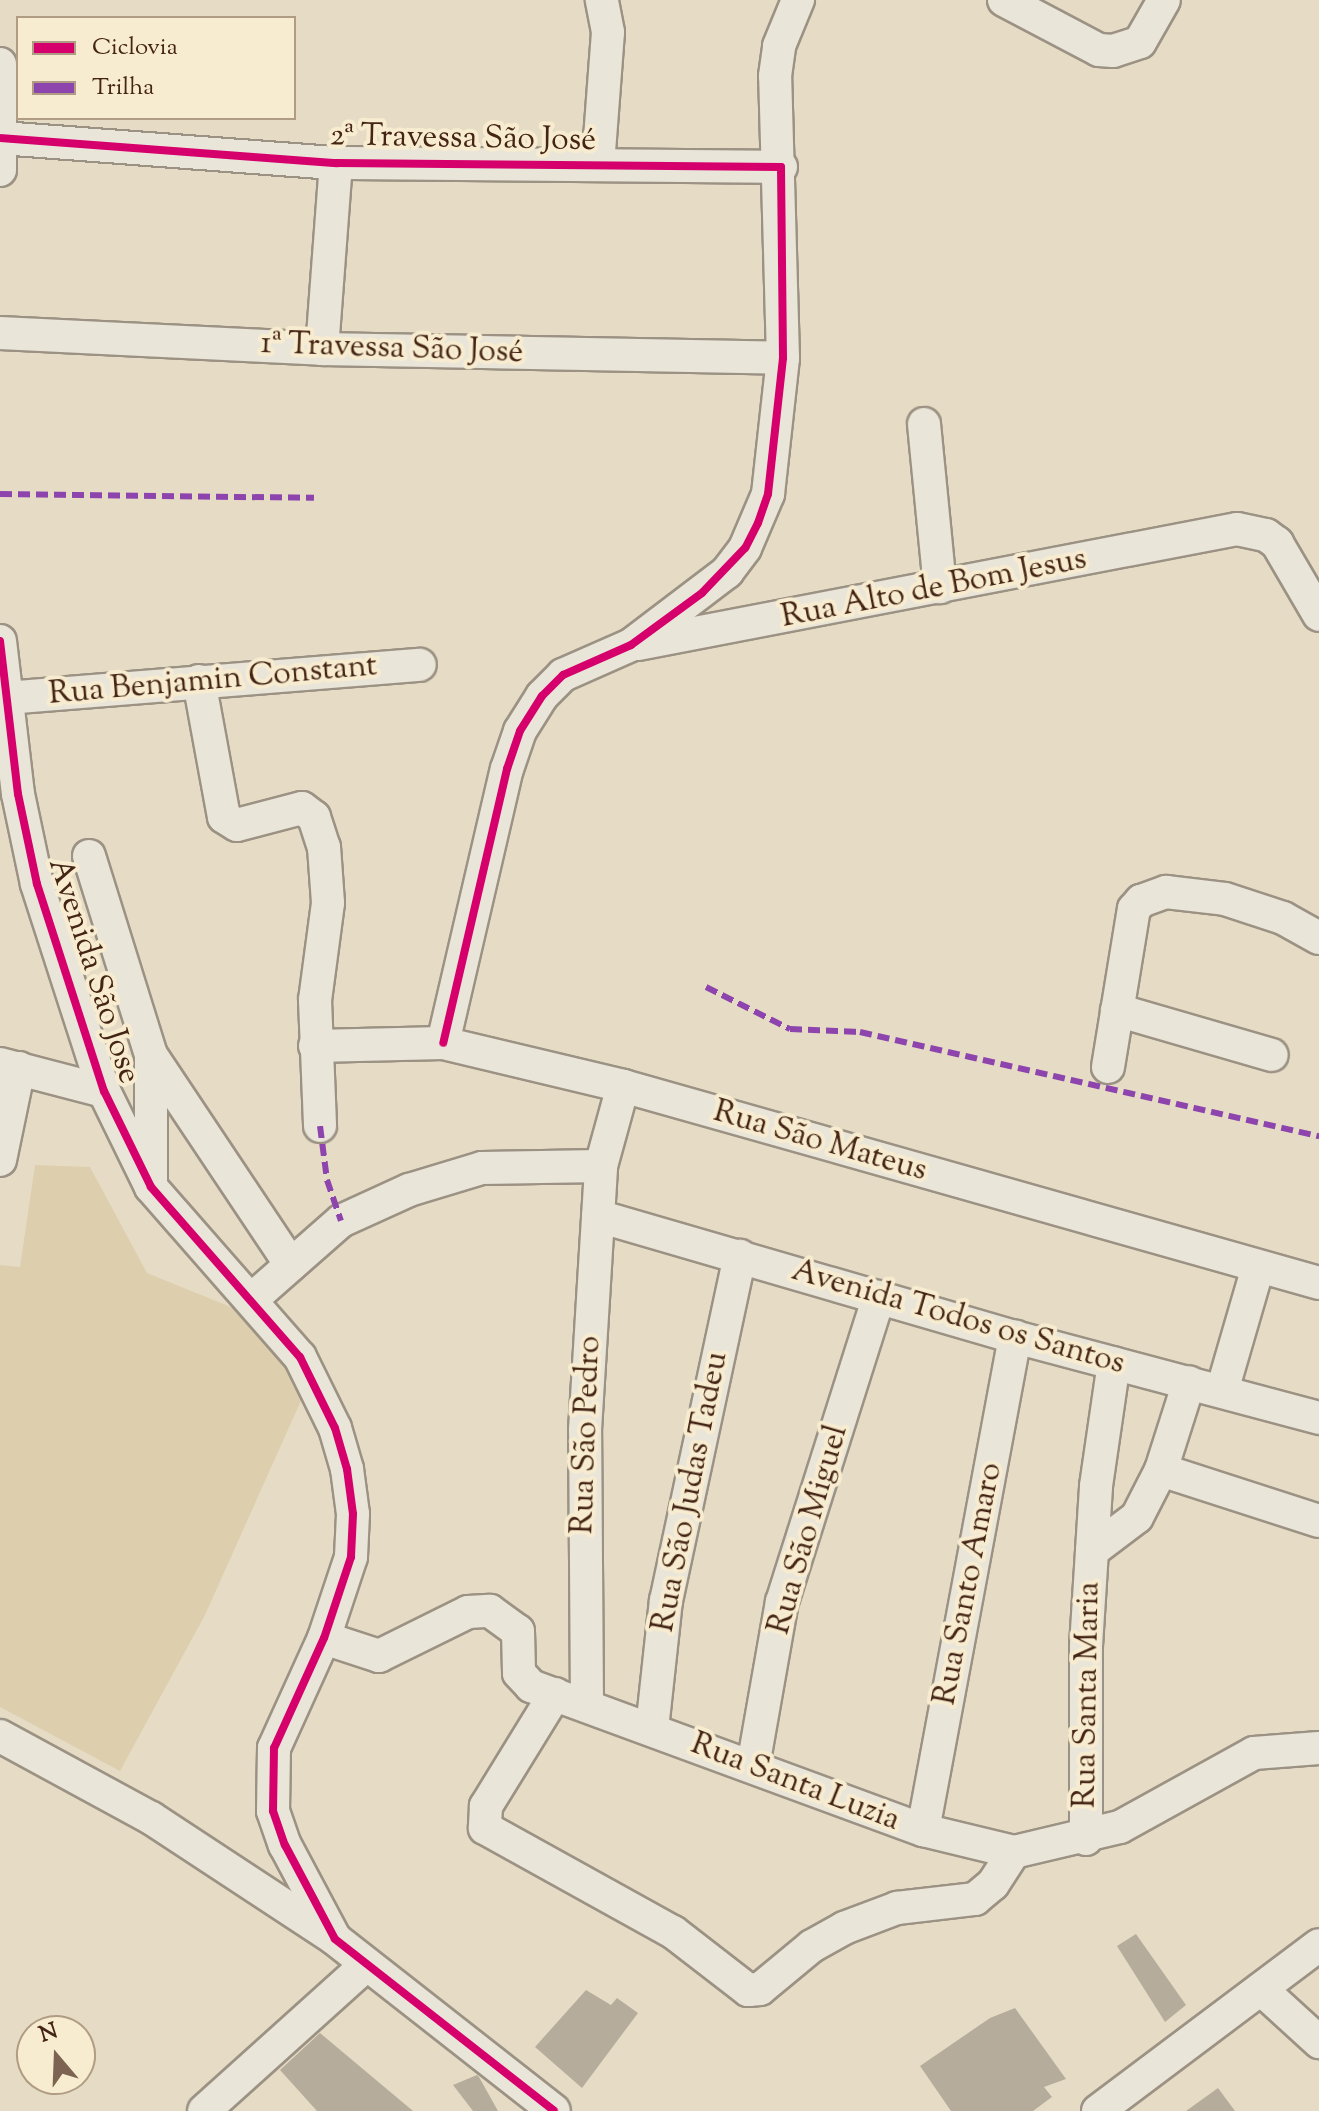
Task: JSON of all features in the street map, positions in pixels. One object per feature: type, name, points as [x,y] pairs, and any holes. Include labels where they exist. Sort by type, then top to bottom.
[{"type":"street","points":[[598,165],[608,32],[602,0]]},
{"type":"street","points":[[443,1043],[507,769],[520,731],[542,696],[563,675],[631,645],[702,593],[745,548],[768,494],[783,358],[781,167],[776,62],[798,0]]},
{"type":"street","points":[[1004,0],[1099,50],[1113,51],[1140,42],[1164,0]]},
{"type":"street","points":[[0,77],[0,170]]},
{"type":"street","name":"2ª Travessa São José","points":[[1,138],[336,163],[781,167]]},
{"type":"street","points":[[322,349],[336,163]]},
{"type":"street","name":"1ª Travessa São José","points":[[0,333],[322,349],[783,358]]},
{"type":"street","points":[[924,424],[940,587]]},
{"type":"street","name":"Rua Alto de Bom Jesus","points":[[631,645],[1237,529],[1266,535],[1277,543],[1319,615]]},
{"type":"street","name":"Avenida São Jose","points":[[0,641],[6,698],[9,796],[104,1091],[151,1187],[180,1226],[300,1357],[318,1389],[347,1469],[353,1514],[351,1557],[324,1638],[274,1748],[270,1778],[273,1811],[285,1845],[335,1939],[554,2111]]},
{"type":"street","name":"Rua Benjamin Constant","points":[[6,698],[420,665]]},
{"type":"street","points":[[199,681],[224,817],[237,825],[302,808],[318,825],[328,874],[315,1046],[320,1126]]},
{"type":"street","points":[[89,856],[151,1055],[291,1265]]},
{"type":"street","points":[[1108,1067],[1134,909],[1153,896],[1181,893],[1225,899],[1283,918],[1319,938]]},
{"type":"street","points":[[1117,1010],[1272,1055]]},
{"type":"street","name":"Rua São Mateus","points":[[315,1046],[443,1043],[623,1086],[1319,1283]]},
{"type":"street","points":[[151,1055],[151,1187]]},
{"type":"street","points":[[0,1160],[9,1066],[104,1091]]},
{"type":"street","name":"Rua São Pedro","points":[[587,1705],[585,1430],[601,1166],[623,1086]]},
{"type":"street","points":[[251,1300],[341,1221],[444,1177],[520,1165],[601,1166]]},
{"type":"street","name":"Avenida Todos os Santos","points":[[598,1216],[1015,1337],[1319,1418]]},
{"type":"street","name":"Rua São Judas Tadeu","points":[[652,1729],[666,1601],[740,1256]]},
{"type":"street","points":[[1222,1391],[1258,1267]]},
{"type":"street","name":"Rua São Miguel","points":[[753,1766],[782,1602],[879,1297]]},
{"type":"street","name":"Rua Santo Amaro","points":[[923,1830],[1015,1337]]},
{"type":"street","name":"Rua Santa Maria","points":[[1086,1839],[1084,1718],[1092,1551],[1114,1363]]},
{"type":"street","points":[[1092,1551],[1137,1517],[1161,1470],[1189,1382]]},
{"type":"street","points":[[1161,1470],[1319,1521]]},
{"type":"street","name":"Rua Santa Luzia","points":[[324,1638],[379,1656],[468,1612],[490,1611],[518,1631],[522,1678],[555,1694],[923,1830],[1014,1852],[1086,1839],[1162,1807],[1243,1757],[1280,1748],[1319,1748]]},
{"type":"street","points":[[555,1694],[483,1813],[493,1836],[673,1932],[748,1990],[760,1989],[812,1946],[844,1928],[897,1908],[963,1902],[993,1884],[1014,1852]]},
{"type":"street","points":[[0,1736],[151,1818],[335,1939]]},
{"type":"street","points":[[1098,2111],[1319,1945]]},
{"type":"street","points":[[204,2111],[366,1965]]},
{"type":"street","points":[[1261,1989],[1319,2042]]},
{"type":"street","points":[[505,2074],[520,2111]]},
{"type":"shaded area","points":[[35,1165],[90,1167],[147,1273],[280,1327],[304,1394],[205,1615],[120,1771],[0,1707],[0,1265],[20,1267]]},
{"type":"building","points":[[1136,1934],[1186,2005],[1165,2022],[1117,1946]]},
{"type":"building","points":[[586,1990],[611,2005],[617,1998],[638,2013],[582,2088],[535,2047]]},
{"type":"building","points":[[1015,2008],[1066,2079],[1044,2087],[1052,2097],[1033,2111],[951,2111],[920,2066],[990,2018]]},
{"type":"building","points":[[320,2033],[413,2111],[317,2111],[280,2070]]},
{"type":"building","points":[[477,2075],[498,2111],[473,2111],[453,2085]]},
{"type":"building","points":[[1218,2088],[1235,2111],[1186,2111]]},
{"type":"marked path","points":[[0,494],[314,498]]},
{"type":"marked path","points":[[706,987],[790,1029],[860,1032],[1319,1136]]},
{"type":"marked path","points":[[320,1126],[327,1180],[341,1221]]},
{"type":"cycle path","points":[[1,138],[336,163],[781,167],[783,358],[768,494],[758,523],[745,548],[702,593],[631,645],[563,675],[542,696],[520,731],[507,769],[443,1043]]},
{"type":"cycle path","points":[[0,641],[18,794],[37,884],[104,1091],[151,1187],[300,1357],[335,1428],[347,1469],[353,1514],[351,1557],[324,1638],[274,1748],[273,1811],[285,1845],[335,1939],[554,2111]]}]
